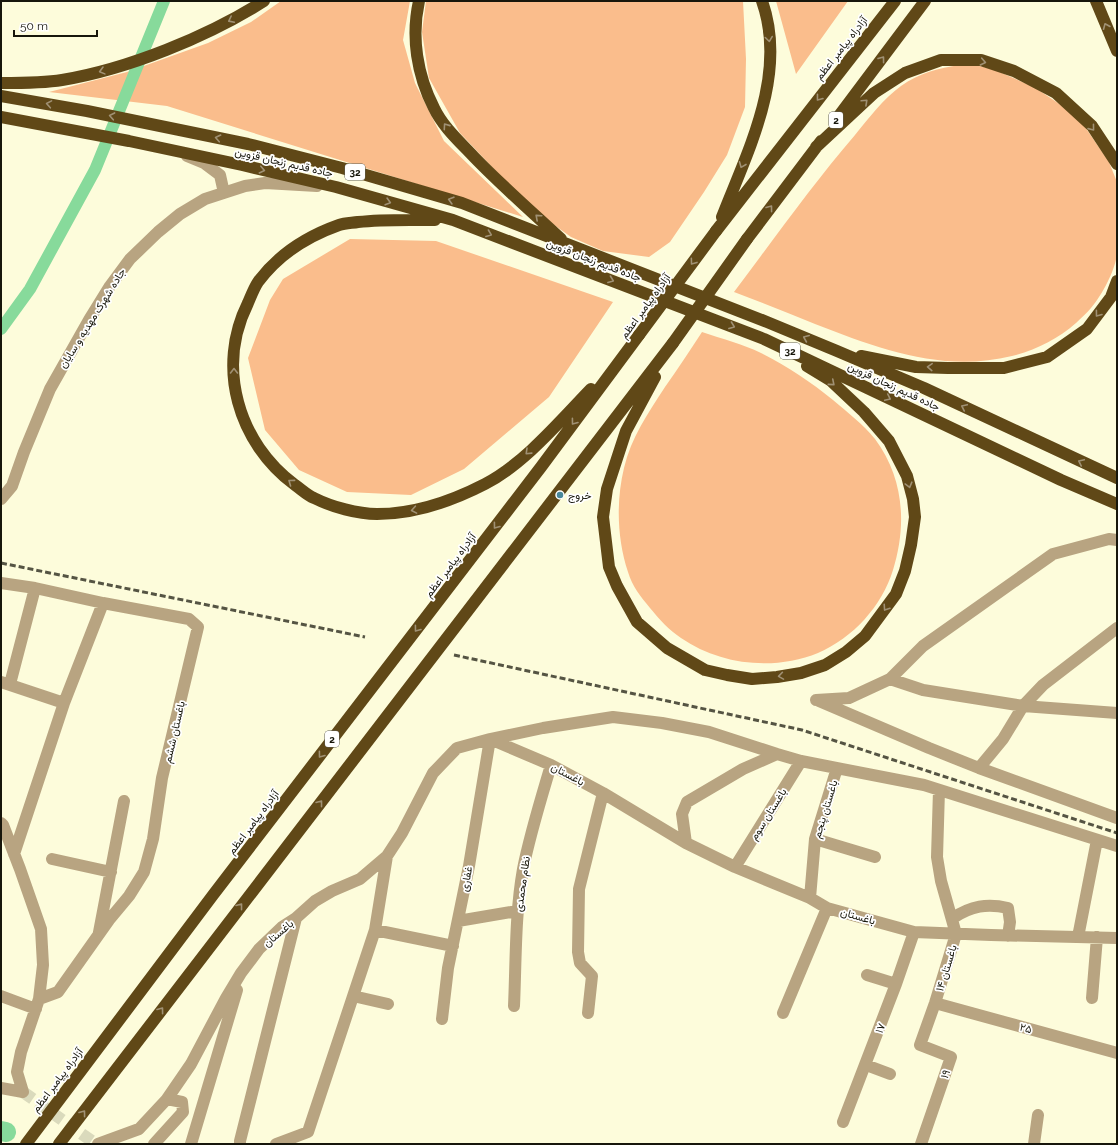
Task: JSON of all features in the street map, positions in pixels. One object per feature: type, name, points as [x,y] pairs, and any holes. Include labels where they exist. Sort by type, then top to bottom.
[{"type":"highway","points":[[1,83],[60,80],[104,71],[166,50],[247,12],[264,1]]},
{"type":"highway","points":[[419,1],[416,35],[417,59],[423,82],[434,109],[453,135],[492,175],[567,243]]},
{"type":"highway","points":[[716,231],[759,123],[768,84],[770,46],[766,12],[762,1]]},
{"type":"highway","name":"آزادراه پیامبر اعظم","points":[[26,1144],[213,895],[541,467],[716,231],[894,1]]},
{"type":"highway","name":"2","points":[[59,1144],[673,343],[747,240],[925,1]]},
{"type":"highway","points":[[1096,1],[1117,51]]},
{"type":"highway","points":[[816,147],[874,93],[905,73],[941,60],[981,60],[1014,71],[1056,93],[1092,126],[1117,164]]},
{"type":"highway","name":"جاده قدیم زنجان قزوین","points":[[1,96],[87,111],[248,144],[342,168],[462,203],[768,322],[924,388],[1117,478]]},
{"type":"highway","name":"جاده قدیم زنجان قزوین","points":[[1,117],[82,131],[336,187],[453,220],[764,339],[1054,476],[1117,504]]},
{"type":"highway","points":[[453,220],[383,219],[341,224],[308,239],[280,258],[258,283],[240,318],[234,351],[234,384],[242,417],[258,448],[281,474],[313,498],[342,508],[377,514],[416,510],[452,499],[486,483],[519,461],[625,355]]},
{"type":"highway","points":[[837,351],[916,366],[948,368],[1004,368],[1047,356],[1087,329],[1111,297],[1117,281]]},
{"type":"highway","points":[[673,343],[626,431],[607,489],[603,517],[609,567],[617,586],[637,622],[667,648],[705,670],[752,679],[795,674],[824,665],[846,652],[865,636],[896,594],[905,571],[915,517],[913,499],[907,476],[889,441],[864,412],[830,380],[764,339]]},
{"type":"street","points":[[172,150],[204,163],[220,175],[224,193]]},
{"type":"street","name":"جاده شهرک مهدیه و سایان","points":[[1,499],[12,486],[24,452],[53,382],[89,320],[110,286],[130,259],[158,232],[180,214],[205,199],[245,186],[265,183],[336,187]]},
{"type":"street","points":[[1117,540],[1109,539],[1053,554],[924,646],[890,679],[849,698],[816,700],[979,768],[1117,818]]},
{"type":"street","name":"باغستان ششم","points":[[1,583],[34,588],[189,619],[198,627],[162,778],[153,839],[144,872],[129,896],[99,934],[58,992],[38,1004]]},
{"type":"street","points":[[34,588],[5,683],[64,703]]},
{"type":"street","points":[[14,854],[64,703],[104,603]]},
{"type":"street","points":[[979,768],[1003,739],[1023,706],[1043,685],[1117,628]]},
{"type":"street","points":[[890,679],[923,690],[1023,706],[1117,713]]},
{"type":"street","points":[[490,739],[543,728],[613,717],[662,723],[709,732],[802,761],[924,785],[1117,846]]},
{"type":"street","name":"باغستان","points":[[98,1144],[139,1130],[167,1099],[191,1064],[211,1025],[241,973],[259,949],[315,901],[332,891],[360,879],[387,856],[402,833],[433,773],[457,748],[490,739],[551,765],[603,793],[686,843],[735,867],[810,898],[827,908],[914,932],[1008,936],[1117,938]]},
{"type":"street","name":"غفاری","points":[[442,1020],[448,968],[469,866],[490,739]]},
{"type":"street","points":[[686,843],[682,814],[687,802],[743,769],[777,754]]},
{"type":"street","name":"باغستان سوم","points":[[735,867],[802,761]]},
{"type":"street","name":"نظام محمدی","points":[[514,1006],[518,911],[523,870],[551,765]]},
{"type":"street","name":"باغستان پنجم","points":[[810,898],[815,839],[837,768]]},
{"type":"street","points":[[939,790],[938,857],[941,881],[956,934]]},
{"type":"street","points":[[588,1013],[592,976],[580,963],[578,952],[579,889],[603,793]]},
{"type":"street","points":[[99,934],[124,801]]},
{"type":"street","points":[[1,1088],[23,1092],[18,1072],[21,1052],[38,1004],[43,965],[41,929],[14,854],[2,827]]},
{"type":"street","points":[[815,839],[875,857]]},
{"type":"street","points":[[1078,937],[1097,840]]},
{"type":"street","points":[[276,1144],[308,1132],[375,930],[387,856]]},
{"type":"street","points":[[52,860],[111,872]]},
{"type":"street","points":[[952,918],[965,910],[974,907],[997,905],[1008,908],[1010,922],[1008,936]]},
{"type":"street","points":[[783,1013],[827,908]]},
{"type":"street","points":[[458,921],[518,911]]},
{"type":"street","points":[[240,1144],[296,918]]},
{"type":"street","points":[[375,930],[453,946]]},
{"type":"street","name":"۱۷","points":[[843,1122],[866,1065],[914,932]]},
{"type":"street","name":"باغستان ۱۴","points":[[935,1002],[956,934]]},
{"type":"street","points":[[1092,998],[1097,938]]},
{"type":"street","points":[[191,1144],[241,973]]},
{"type":"street","points":[[867,975],[896,984]]},
{"type":"street","points":[[1,996],[38,1004]]},
{"type":"street","points":[[353,996],[388,1004]]},
{"type":"street","name":"۲۵","points":[[935,1002],[1117,1053]]},
{"type":"street","name":"۱۹","points":[[921,1144],[951,1057],[920,1045],[935,1002]]},
{"type":"street","points":[[866,1065],[890,1074]]},
{"type":"street","points":[[154,1144],[183,1112],[182,1102],[167,1099]]},
{"type":"street","points":[[1034,1144],[1038,1115]]},
{"type":"shaded area","points":[[281,1],[410,1],[403,40],[415,83],[444,141],[523,217],[167,106],[49,92],[127,72],[208,43],[251,22]]},
{"type":"shaded area","points":[[426,1],[743,1],[746,59],[745,107],[727,155],[670,242],[649,257],[603,251],[571,237],[550,222],[511,187],[460,133],[429,78],[422,32]]},
{"type":"shaded area","points":[[776,1],[848,1],[796,74]]},
{"type":"shaded area","points":[[960,65],[976,65],[995,70],[1034,87],[1061,105],[1083,124],[1109,162],[1117,182],[1116,261],[1104,290],[1086,314],[1062,334],[1030,351],[986,361],[961,362],[936,360],[887,350],[734,292],[793,212],[882,103],[901,86],[922,74]]},
{"type":"shaded area","points":[[350,239],[436,241],[613,302],[549,397],[464,469],[411,495],[347,492],[299,470],[265,430],[248,358],[270,300],[283,279]]},
{"type":"shaded area","points":[[702,332],[740,344],[761,353],[789,369],[825,393],[860,423],[875,439],[885,454],[897,486],[900,502],[900,536],[893,570],[882,596],[874,608],[854,630],[843,639],[831,647],[801,659],[784,662],[748,662],[730,659],[696,647],[668,628],[647,604],[632,582],[624,559],[620,533],[619,507],[621,481],[627,457],[646,416]]},
{"type":"waterway","points":[[1,329],[30,289],[95,170],[164,1]]},
{"type":"waterway","points":[[1,1131],[6,1132]]},
{"type":"tunnel","points":[[23,1092],[96,1144]]},
{"type":"railway","points":[[1,563],[365,637]]},
{"type":"railway","points":[[454,655],[802,730],[1117,833]]},
{"type":"place","name":"خروج","points":[[560,495]]}]
